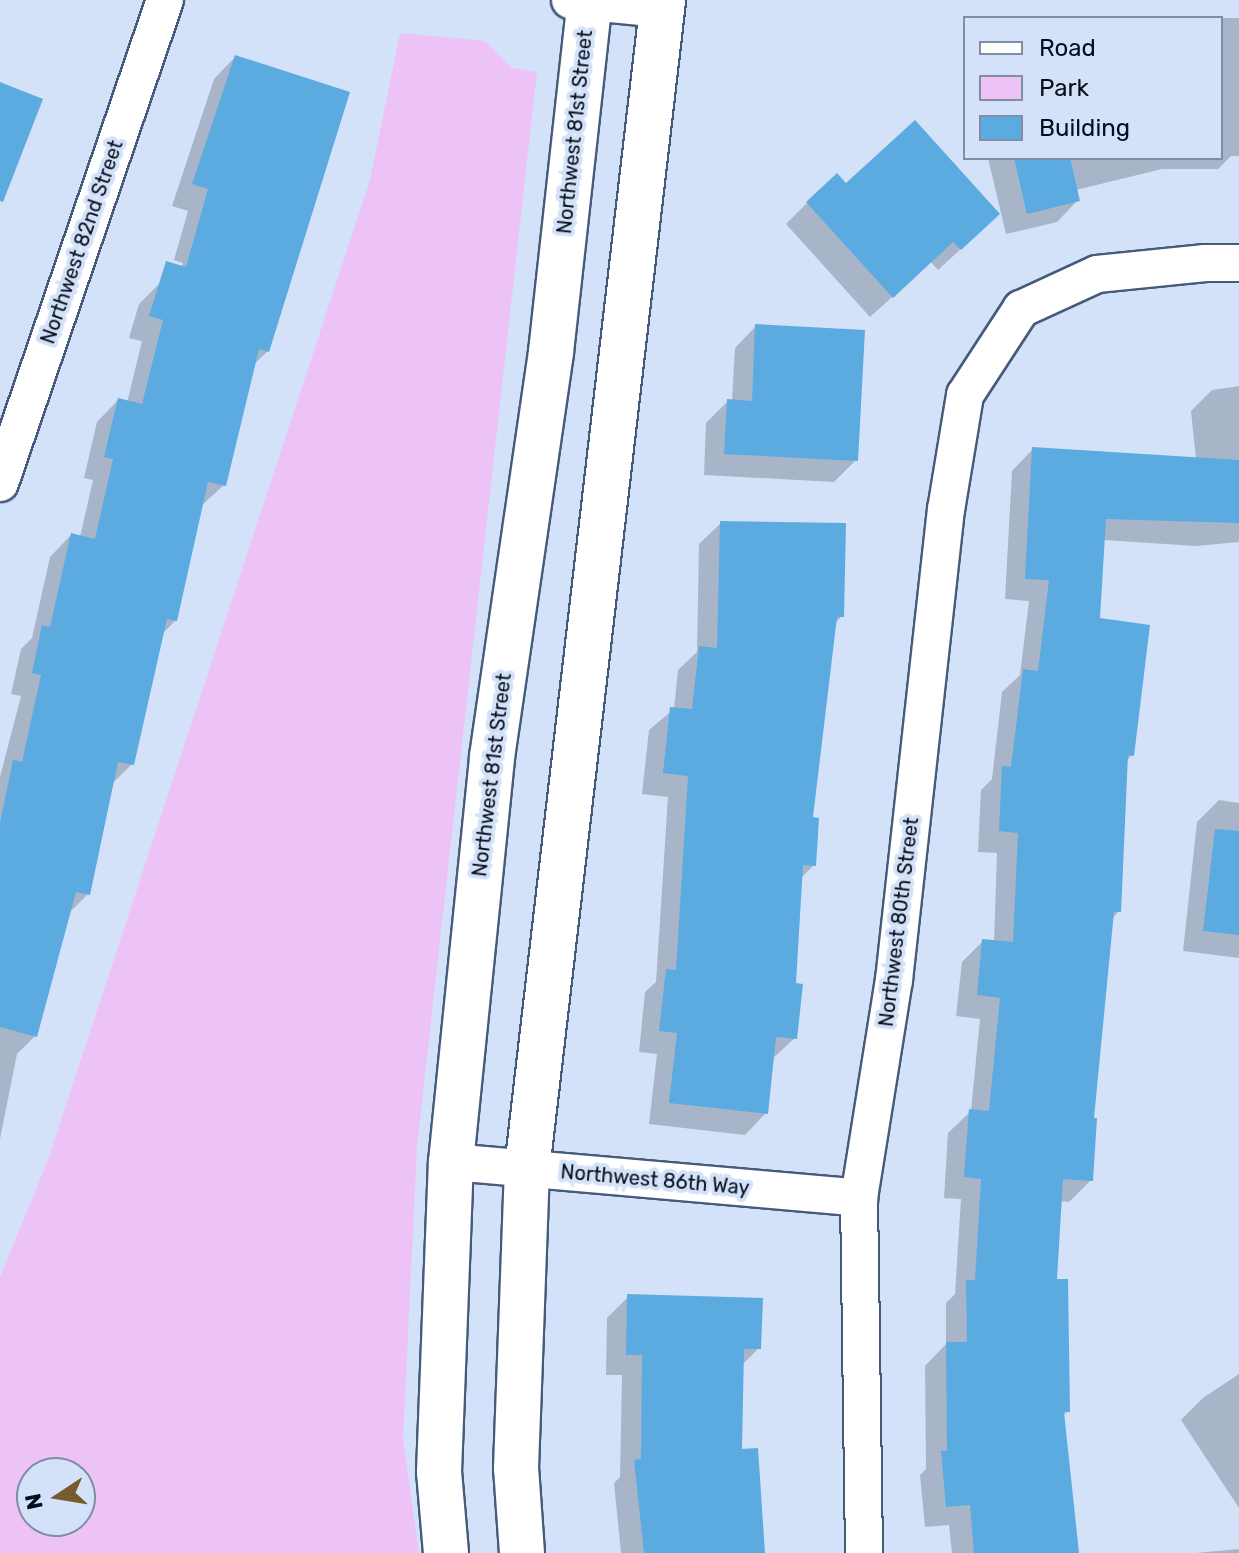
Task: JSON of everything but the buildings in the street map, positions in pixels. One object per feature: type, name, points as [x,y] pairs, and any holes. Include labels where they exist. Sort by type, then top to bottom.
[{"type":"street","name":"Northwest 82nd Street","points":[[0,483],[165,0]]},
{"type":"street","points":[[522,1553],[516,1468],[527,1169],[663,5],[583,1]]},
{"type":"street","name":"Northwest 81st Street","points":[[446,1553],[439,1472],[451,1162],[492,757],[551,352],[583,1]]},
{"type":"street","name":"Northwest 80th Street","points":[[864,1553],[859,1198],[894,980],[946,510],[965,395],[1021,309],[1097,274],[1205,263],[1239,263]]},
{"type":"street","name":"Northwest 86th Way","points":[[451,1162],[859,1198]]},
{"type":"green space","points":[[400,33],[485,41],[512,68],[537,72],[417,1147],[403,1440],[419,1553],[0,1553],[0,1277],[48,1160],[370,180]]}]
